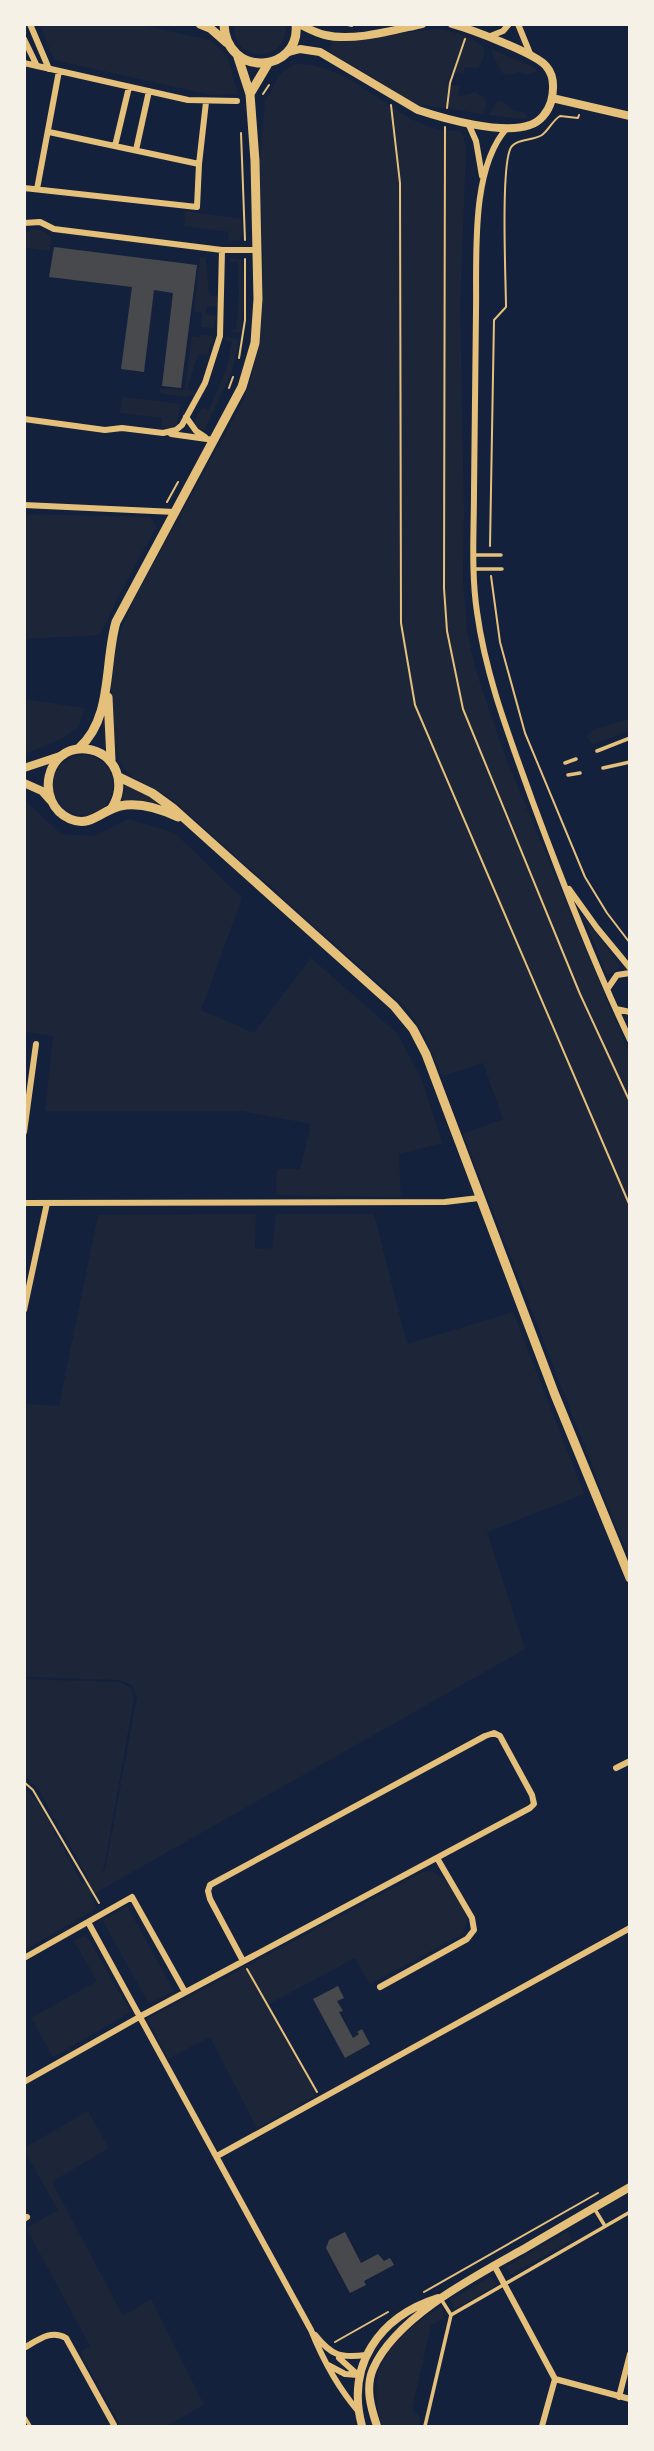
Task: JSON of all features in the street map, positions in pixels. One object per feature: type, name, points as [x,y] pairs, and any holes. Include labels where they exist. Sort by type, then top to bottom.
[{"type":"main road","points":[[192,825],[174,815],[132,805],[111,809],[98,818],[76,821],[59,812],[50,800],[47,786],[48,774],[53,764],[63,755],[79,748],[98,724],[116,622],[242,387],[253,355],[258,316],[258,250],[250,94],[238,57],[210,28],[200,24]]},
{"type":"main road","points":[[224,24],[229,45]]},
{"type":"main road","points":[[238,57],[252,63],[268,62],[289,52],[296,39],[298,24]]},
{"type":"main road","points":[[250,94],[268,62]]},
{"type":"main road","points":[[106,685],[111,761],[119,777],[120,791],[111,809]]},
{"type":"main road","points":[[79,748],[94,750],[111,761]]},
{"type":"main road","points":[[119,777],[152,793],[192,825],[405,1018],[426,1054],[479,1198],[629,1578]]},
{"type":"street","points":[[30,24],[49,69]]},
{"type":"street","points":[[298,24],[325,35],[337,36],[370,34],[422,24]]},
{"type":"street","points":[[289,52],[300,49],[320,52],[418,110],[468,122],[507,128],[524,127],[534,123],[547,111],[553,84],[548,69],[531,56],[452,24]]},
{"type":"street","points":[[488,37],[503,31],[509,24]]},
{"type":"street","points":[[519,24],[531,56]]},
{"type":"street","points":[[24,39],[37,66]]},
{"type":"street","points":[[24,63],[206,102],[237,101]]},
{"type":"street","points":[[37,189],[59,71]]},
{"type":"street","points":[[115,146],[129,86]]},
{"type":"street","points":[[136,150],[149,91]]},
{"type":"street","points":[[552,98],[629,116]]},
{"type":"street","points":[[24,188],[197,207],[206,102]]},
{"type":"street","points":[[468,122],[476,141],[482,178],[477,274],[474,555],[478,622],[495,694],[562,879],[629,1040]]},
{"type":"street","points":[[482,178],[496,140],[507,128]]},
{"type":"street","points":[[49,132],[199,164]]},
{"type":"street","points":[[24,223],[40,222],[54,229],[222,250],[258,250]]},
{"type":"street","points":[[163,433],[176,430],[205,383],[220,336],[222,250]]},
{"type":"street","points":[[186,417],[199,434],[214,440]]},
{"type":"street","points":[[24,419],[214,440]]},
{"type":"street","points":[[24,505],[175,512]]},
{"type":"street","points":[[24,768],[63,755]]},
{"type":"street","points":[[24,783],[42,792],[50,800]]},
{"type":"street","points":[[562,879],[629,970],[617,975],[608,988]]},
{"type":"street","points":[[616,1009],[629,1012]]},
{"type":"street","points":[[24,1132],[36,1044]]},
{"type":"street","points":[[24,1203],[445,1202],[479,1198]]},
{"type":"street","points":[[24,1310],[47,1203]]},
{"type":"street","points":[[24,2082],[185,1992],[523,1812],[534,1804],[532,1796],[500,1736],[494,1733],[485,1736],[210,1885],[210,1899],[243,1961]]},
{"type":"street","points":[[616,1768],[629,1761]]},
{"type":"street","points":[[380,1987],[467,1939],[474,1930],[472,1918],[437,1858]]},
{"type":"street","points":[[24,1958],[132,1897],[185,1992]]},
{"type":"street","points":[[88,1922],[311,2330],[326,2364],[340,2389],[359,2412]]},
{"type":"street","points":[[217,2156],[629,1928]]},
{"type":"street","points":[[377,2427],[370,2406],[371,2378],[374,2366],[395,2338],[440,2297],[629,2187]]},
{"type":"street","points":[[495,2265],[555,2379],[542,2427]]},
{"type":"street","points":[[362,2427],[357,2402],[358,2375],[366,2355],[399,2318],[421,2303],[440,2297]]},
{"type":"street","points":[[311,2330],[358,2375]]},
{"type":"street","points":[[24,2348],[49,2335],[58,2334],[66,2338],[114,2425]]},
{"type":"street","points":[[329,2350],[346,2357],[366,2355]]},
{"type":"street","points":[[619,2397],[629,2354]]},
{"type":"street","points":[[326,2364],[338,2372],[371,2378]]},
{"type":"street","points":[[555,2379],[629,2399]]},
{"type":"lane","points":[[474,555],[501,555]]},
{"type":"lane","points":[[474,569],[502,569]]},
{"type":"lane","points":[[597,751],[629,738]]},
{"type":"lane","points":[[565,763],[576,759]]},
{"type":"lane","points":[[603,768],[629,762]]},
{"type":"lane","points":[[568,775],[580,773]]},
{"type":"lane","points":[[594,2208],[605,2226]]},
{"type":"lane","points":[[451,2315],[629,2212]]},
{"type":"lane","points":[[425,2427],[451,2315],[440,2297]]},
{"type":"lane","points":[[24,2416],[30,2427]]},
{"type":"path","points":[[447,105],[450,83],[462,43]]},
{"type":"path","points":[[250,94],[264,94],[270,81]]},
{"type":"path","points":[[395,96],[391,102],[400,183],[401,623],[415,705],[629,1206]]},
{"type":"path","points":[[490,555],[494,320],[506,307],[505,174],[508,152],[515,143],[533,140],[544,134],[560,116],[578,118],[581,104]]},
{"type":"path","points":[[490,569],[500,642],[525,733],[585,877],[607,914],[629,943]]},
{"type":"path","points":[[24,1782],[33,1790],[100,1904]]},
{"type":"path","points":[[243,1961],[321,2099]]},
{"type":"path","points":[[423,2292],[605,2189]]},
{"type":"path","points":[[329,2350],[387,2313]]},
{"type":"shaded area","points":[[40,25],[142,25],[210,40],[227,56],[238,94],[211,95],[54,60]]},
{"type":"shaded area","points":[[234,25],[286,25],[284,38],[278,47],[260,54],[242,47],[236,38]]},
{"type":"shaded area","points":[[436,29],[461,35],[483,47],[484,55],[478,68],[465,67],[463,74],[451,71],[447,85],[460,85],[458,97],[475,92],[485,98],[483,114],[416,104],[329,52],[332,41]]},
{"type":"shaded area","points":[[492,49],[538,71],[526,75],[520,72],[508,75],[502,73]]},
{"type":"shaded area","points":[[296,64],[333,71],[416,121],[436,129],[460,131],[464,138],[466,152],[460,304],[463,577],[467,630],[475,668],[503,751],[629,1053],[629,1556],[463,1134],[503,1119],[483,1063],[442,1076],[419,1028],[400,1002],[168,796],[129,775],[121,764],[115,744],[111,679],[117,640],[134,599],[243,401],[253,372],[262,313],[260,161],[265,101],[279,76]]},
{"type":"shaded area","points":[[502,101],[514,111],[523,112],[528,117],[521,119],[488,115],[497,102]]},
{"type":"shaded area","points":[[185,211],[241,219],[242,234],[239,240],[228,241],[229,232],[184,226]]},
{"type":"shaded area","points":[[32,229],[43,231],[51,238],[50,251],[26,248],[25,233]]},
{"type":"shaded area","points":[[200,257],[206,258],[209,295],[218,297],[218,307],[207,306],[206,314],[216,316],[214,328],[201,327],[202,313],[194,312]]},
{"type":"shaded area","points":[[230,258],[242,259],[244,296],[241,333],[227,331],[236,329],[239,296],[238,262],[229,262]]},
{"type":"shaded area","points":[[201,334],[213,336],[207,356],[198,354],[187,389],[196,392],[184,397],[159,393],[160,389],[185,390],[192,336],[200,337]]},
{"type":"shaded area","points":[[226,337],[239,339],[232,371],[204,431],[195,421],[202,407],[209,410],[227,367],[232,342],[225,340]]},
{"type":"shaded area","points":[[122,397],[180,404],[177,424],[173,428],[161,428],[162,418],[120,413]]},
{"type":"shaded area","points":[[25,514],[150,517],[157,526],[100,635],[25,639]]},
{"type":"shaded area","points":[[24,699],[85,708],[79,727],[61,739],[25,754]]},
{"type":"shaded area","points":[[629,719],[629,731],[592,744],[586,736],[595,729]]},
{"type":"shaded area","points":[[83,755],[100,760],[108,768],[113,785],[108,802],[100,810],[83,815],[66,810],[58,802],[53,785],[58,768],[66,760]]},
{"type":"shaded area","points":[[126,783],[143,790],[170,811],[121,803]]},
{"type":"shaded area","points":[[25,801],[61,834],[95,836],[128,819],[175,833],[242,898],[201,1010],[254,1033],[311,958],[398,1034],[422,1080],[442,1143],[399,1154],[401,1197],[276,1195],[277,1169],[300,1169],[311,1124],[242,1111],[45,1111],[53,1036],[25,1032]]},
{"type":"shaded area","points":[[583,916],[621,967],[607,975]]},
{"type":"shaded area","points":[[256,1214],[255,1249],[272,1248],[276,1214],[374,1214],[407,1344],[513,1312],[584,1494],[487,1532],[525,1649],[90,1896],[97,1908],[25,1950],[25,1789],[38,1801],[82,1884],[89,1880],[38,1788],[25,1777],[25,1679],[120,1682],[132,1689],[134,1698],[103,1873],[137,1697],[132,1685],[119,1680],[25,1677],[25,1404],[59,1406],[98,1215]]},
{"type":"shaded area","points":[[430,1871],[447,1883],[460,1903],[467,1919],[463,1934],[370,1984],[355,1958],[267,2005],[317,2095],[257,2128],[210,2037],[168,2059],[147,2019],[423,1872]]},
{"type":"shaded area","points":[[127,1906],[174,1991],[149,2004],[102,1920]]},
{"type":"shaded area","points":[[86,1935],[131,2012],[53,2057],[31,2018],[97,1981],[74,1941]]},
{"type":"shaded area","points":[[88,2111],[109,2148],[52,2182],[123,2316],[151,2299],[204,2405],[166,2426],[113,2426],[119,2423],[80,2352],[90,2346],[26,2228],[58,2210],[24,2148]]},
{"type":"shaded area","points":[[568,2231],[572,2240],[511,2275],[506,2267]]},
{"type":"shaded area","points":[[492,2276],[497,2285],[455,2309],[450,2300]]},
{"type":"shaded area","points":[[442,2306],[444,2318],[431,2325],[412,2409],[421,2418],[418,2426],[382,2426],[376,2386],[386,2355],[409,2329]]},
{"type":"building","points":[[54,247],[197,265],[181,388],[162,386],[173,293],[154,290],[144,372],[121,369],[132,287],[49,277]]},
{"type":"building","points":[[338,1986],[344,1998],[337,2001],[343,2011],[339,2012],[353,2038],[362,2029],[370,2044],[345,2058],[313,1999]]},
{"type":"building","points":[[345,2232],[361,2263],[378,2254],[384,2261],[390,2258],[394,2265],[364,2281],[366,2285],[350,2293],[326,2248],[329,2240]]}]
